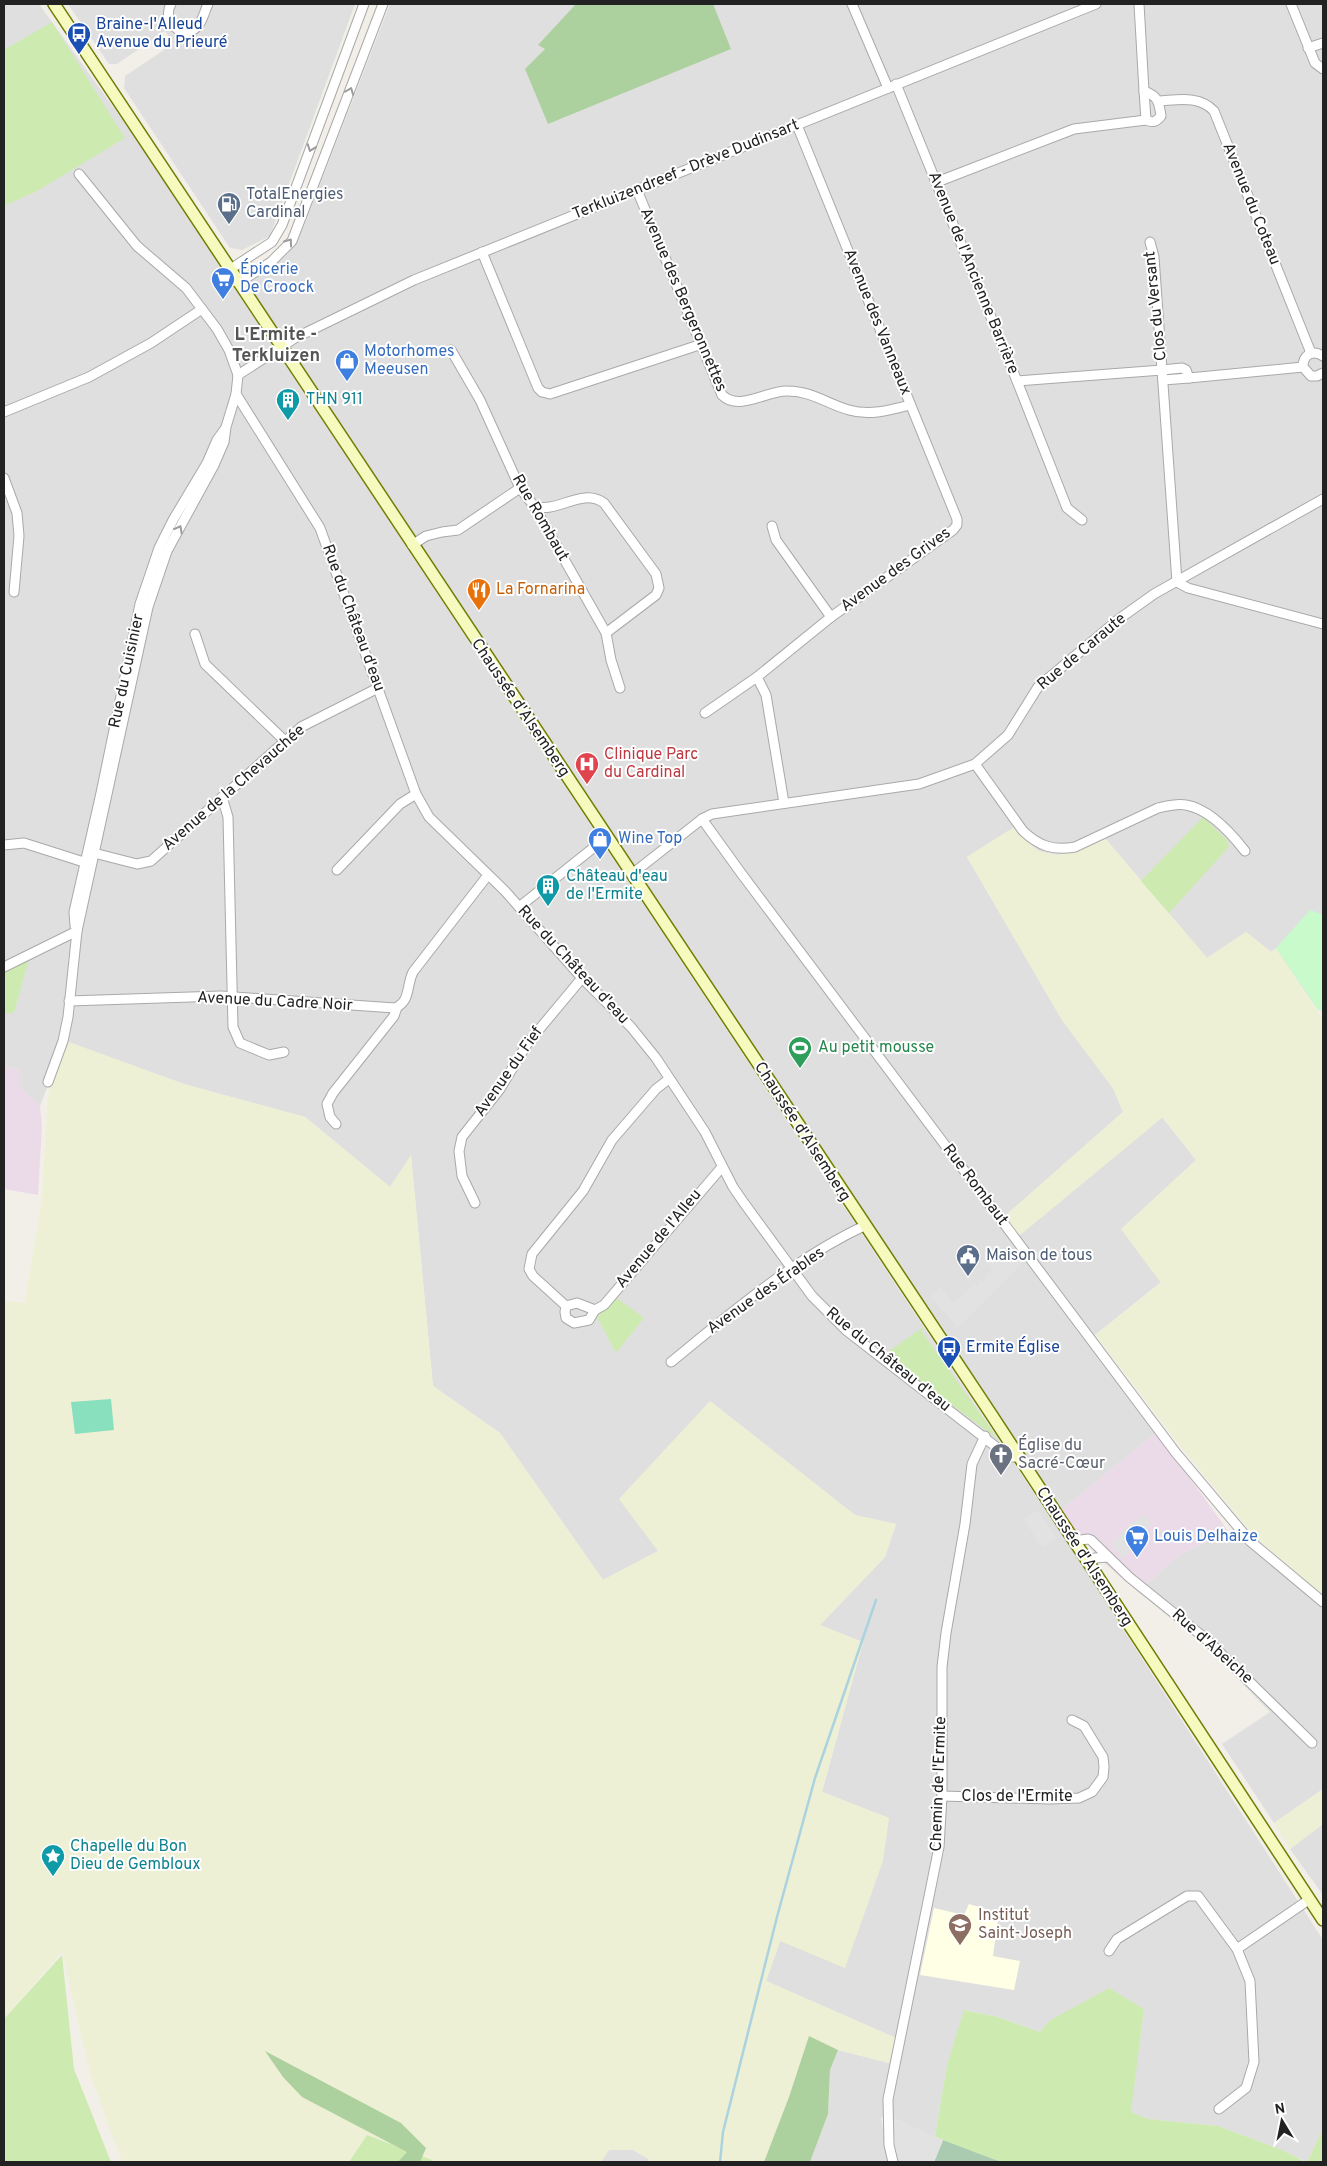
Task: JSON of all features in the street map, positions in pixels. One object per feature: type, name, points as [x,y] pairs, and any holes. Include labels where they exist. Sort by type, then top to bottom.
[{"type":"main road","name":"Chaussée d'Alsemberg","points":[[54,4],[1019,1457],[1323,1920]]},
{"type":"street","points":[[171,4],[168,14],[172,25],[175,28],[189,31],[198,26],[208,4]]},
{"type":"street","points":[[230,270],[272,242],[282,225],[364,4]]},
{"type":"street","points":[[238,283],[271,262],[292,241],[384,4]]},
{"type":"street","name":"Avenue de l'Ancienne Barrière","points":[[852,4],[937,182],[1017,381],[1163,375]]},
{"type":"street","name":"Terkluizendreef - Drève Dudinsart","points":[[238,375],[281,346],[414,280],[1096,4]]},
{"type":"street","points":[[1139,4],[1146,120]]},
{"type":"street","points":[[1291,4],[1315,63],[1323,69]]},
{"type":"street","points":[[1308,48],[1323,43]]},
{"type":"street","points":[[937,182],[1074,128],[1146,120],[1150,122],[1156,121],[1160,116],[1158,101],[1152,94],[1144,91]]},
{"type":"street","name":"Avenue du Coteau","points":[[1158,101],[1193,99],[1209,106],[1214,111],[1311,353]]},
{"type":"street","name":"Avenue des Vanneaux","points":[[796,125],[957,519]]},
{"type":"street","points":[[79,174],[137,246],[186,288],[225,343],[238,375]]},
{"type":"street","name":"Avenue des Bergeronnettes","points":[[636,190],[722,395],[731,402],[738,403],[776,391],[787,391],[816,396],[850,410],[867,412],[884,411],[910,405]]},
{"type":"street","name":"Clos du Versant","points":[[1150,242],[1154,257],[1163,375]]},
{"type":"street","points":[[482,252],[538,388],[542,392],[550,394],[702,344]]},
{"type":"street","points":[[4,412],[89,377],[151,343],[202,309]]},
{"type":"street","name":"Rue Rombaut","points":[[451,350],[480,400],[520,488],[534,506],[606,633],[611,660],[620,688]]},
{"type":"street","points":[[1303,367],[1306,356],[1311,353],[1317,352],[1323,356]]},
{"type":"street","points":[[1303,367],[1188,378],[1186,370],[1182,368],[1163,375],[1177,582],[1188,588],[1323,624]]},
{"type":"street","points":[[1303,367],[1311,376],[1323,373]]},
{"type":"street","name":"Rue du Cuisinier","points":[[48,1082],[63,1040],[70,1002],[77,931],[101,793],[140,604],[159,548],[207,463],[217,440],[226,427],[236,394],[238,375]]},
{"type":"street","points":[[1017,381],[1066,508],[1082,520]]},
{"type":"street","name":"Rue du Château d'eau","points":[[236,394],[320,528],[416,794],[430,817],[519,908],[582,978],[630,1027],[656,1058],[705,1132],[733,1187],[791,1269],[824,1309],[847,1331],[985,1436],[1004,1453],[1012,1457],[1019,1457]]},
{"type":"street","points":[[4,478],[17,513],[19,536],[14,592]]},
{"type":"street","points":[[412,545],[426,536],[458,530],[520,488]]},
{"type":"street","points":[[534,506],[543,509],[581,498],[590,497],[598,499],[604,503],[656,574],[659,588],[656,595],[606,633]]},
{"type":"street","name":"Rue de Caraute","points":[[632,874],[702,819],[712,814],[919,784],[975,764],[1008,734],[1038,687],[1050,674],[1119,619],[1154,594],[1323,499]]},
{"type":"street","name":"Avenue des Grives","points":[[705,713],[757,677],[831,617],[953,530],[957,525],[957,519]]},
{"type":"street","name":"Avenue des Grives","points":[[772,526],[776,540],[831,617]]},
{"type":"street","points":[[195,634],[205,664],[284,740]]},
{"type":"street","points":[[757,677],[766,695],[784,803]]},
{"type":"street","name":"Avenue de la Chevauchée","points":[[91,852],[137,864],[151,861],[284,740],[301,727],[378,688]]},
{"type":"street","points":[[975,764],[1024,831],[1048,848],[1062,850],[1075,847],[1158,808],[1172,804],[1186,804],[1213,818],[1245,851]]},
{"type":"street","points":[[337,870],[400,804],[416,794]]},
{"type":"street","points":[[222,797],[228,817],[234,996],[233,1027],[240,1043],[269,1055],[284,1052]]},
{"type":"street","name":"Rue Rombaut","points":[[702,819],[741,874],[1176,1453],[1250,1540],[1323,1602]]},
{"type":"street","points":[[519,908],[607,837]]},
{"type":"street","points":[[4,844],[24,843],[89,864]]},
{"type":"street","points":[[336,1124],[330,1117],[327,1104],[333,1093],[394,1016],[394,1008],[402,1005],[407,998],[413,972],[488,875]]},
{"type":"street","points":[[4,967],[77,931]]},
{"type":"street","name":"Avenue du Fief","points":[[475,1202],[462,1176],[460,1151],[462,1137],[500,1089],[527,1044],[582,978]]},
{"type":"street","name":"Avenue du Cadre Noir","points":[[70,1002],[234,996],[394,1008]]},
{"type":"street","name":"Avenue de l'Alleu","points":[[669,1079],[656,1088],[612,1140],[583,1191],[532,1254],[529,1269],[533,1276],[566,1306],[566,1318],[574,1323],[589,1320],[595,1310],[604,1305],[722,1167]]},
{"type":"street","name":"Avenue des Érables","points":[[671,1362],[718,1323],[791,1269],[864,1226]]},
{"type":"street","points":[[566,1306],[577,1303],[595,1310]]},
{"type":"street","name":"Chemin de l'Ermite","points":[[893,2162],[889,2145],[888,2099],[939,1847],[942,1796],[942,1667],[946,1633],[965,1524],[972,1464],[985,1436]]},
{"type":"street","name":"Rue d'Abeiche","points":[[1073,1541],[1088,1539],[1129,1577],[1206,1639],[1312,1743]]},
{"type":"street","points":[[1088,1564],[1095,1558],[1108,1557]]},
{"type":"street","name":"Clos de l'Ermite","points":[[942,1796],[1049,1799],[1079,1798],[1092,1792],[1103,1777],[1103,1757],[1084,1726],[1072,1720]]},
{"type":"street","points":[[1109,1951],[1117,1939],[1187,1896],[1198,1896],[1237,1949],[1250,1980],[1254,2062],[1246,2088],[1219,2109]]},
{"type":"street","points":[[1237,1949],[1310,1899]]},
{"type":"shaded area","points":[[4,4],[39,4],[129,129],[1083,1567],[1323,1940],[1323,2129],[1307,2162],[1282,2150],[1218,2126],[1148,2119],[1130,2112],[1144,2009],[1050,2021],[1040,2032],[998,2017],[965,2010],[947,2065],[935,2137],[893,2118],[881,2117],[889,2162],[810,2162],[828,2114],[830,2070],[838,2050],[889,2063],[896,2038],[766,1981],[780,1941],[889,1818],[822,1792],[863,1642],[819,1626],[885,1557],[896,1524],[855,1515],[710,1401],[658,1551],[603,1580],[500,1433],[433,1386],[411,1156],[390,1187],[305,1117],[184,1084],[65,1041],[40,1106],[20,1087],[20,1070],[4,1066],[4,1013],[14,1013],[30,950],[4,961]]},
{"type":"shaded area","points":[[68,4],[355,4],[270,236],[242,250],[230,248],[124,88],[125,76],[173,44],[165,31],[117,64],[109,64]]},
{"type":"shaded area","points":[[390,4],[1323,4],[1323,1011],[1318,1010],[1276,949],[1271,952],[1246,932],[1207,958],[1105,839],[1076,852],[1057,855],[1038,851],[1013,828],[967,857],[1062,1020],[1113,1088],[1123,1112],[1005,1216],[1018,1235],[1162,1117],[1196,1160],[1122,1229],[1161,1282],[1095,1335],[1157,1432],[1060,1511],[805,1126],[785,1092],[616,845],[334,413],[250,289],[249,283],[252,278],[287,254],[298,241]]},
{"type":"shaded area","points":[[1013,828],[1038,851],[1057,855],[1076,852],[1105,838],[1207,958],[1246,932],[1271,952],[1276,948],[1323,1020],[1323,1595],[1254,1536],[1182,1448],[1095,1335],[1161,1283],[1121,1229],[1196,1160],[1163,1117],[1019,1236],[1005,1216],[1123,1112],[1113,1088],[1062,1020],[967,857]]},
{"type":"shaded area","points":[[66,1041],[184,1084],[305,1117],[390,1187],[411,1155],[433,1386],[500,1433],[603,1580],[658,1551],[619,1499],[710,1401],[855,1515],[896,1524],[885,1557],[820,1625],[863,1642],[822,1792],[889,1818],[883,1861],[845,1968],[780,1941],[766,1981],[896,2038],[889,2063],[838,2050],[809,2037],[789,2097],[764,2162],[648,2162],[649,2159],[633,2150],[609,2150],[601,2162],[434,2162],[367,2135],[349,2162],[122,2162],[90,2074],[62,1952],[4,2019],[4,1301],[25,1303],[42,1198],[50,1083]]},
{"type":"shaded area","points":[[4,1066],[20,1070],[20,1087],[40,1106],[42,1126],[38,1195],[4,1189]]},
{"type":"shaded area","points":[[993,1254],[1023,1262],[958,1328],[931,1297],[941,1287],[953,1302],[956,1302],[974,1283],[977,1286],[979,1278],[983,1282],[986,1279],[984,1277],[992,1269],[985,1262]]},
{"type":"shaded area","points":[[1157,1432],[1228,1531],[1179,1555],[1138,1592],[1100,1559],[1060,1511]]},
{"type":"shaded area","points":[[1038,1510],[1057,1538],[1042,1548],[1023,1518]]},
{"type":"shaded area","points":[[1143,1515],[1151,1523],[1142,1538],[1123,1559],[1111,1544],[1130,1524]]},
{"type":"shaded area","points":[[1228,1531],[1323,1596],[1323,1789],[1274,1823],[1222,1744],[1270,1712],[1208,1648],[1138,1592],[1179,1555]]},
{"type":"shaded area","points":[[1323,1789],[1323,1824],[1290,1849],[1274,1823]]},
{"type":"shaded area","points":[[1323,1824],[1323,1895],[1290,1849]]},
{"type":"shaded area","name":"Institut Saint-Joseph","points":[[969,1904],[999,1913],[993,1956],[1020,1961],[1014,1990],[920,1975],[934,1908],[964,1915]]},
{"type":"shaded area","points":[[893,2118],[943,2140],[934,2162],[898,2162]]},
{"type":"shaded area","points":[[943,2140],[1001,2162],[934,2162]]},
{"type":"shaded area","points":[[609,2150],[633,2150],[649,2159],[648,2162],[601,2162]]},
{"type":"green space","points":[[576,4],[713,4],[731,49],[548,124],[525,69],[545,49],[538,45]]},
{"type":"green space","points":[[52,22],[125,138],[37,191],[4,206],[4,50]]},
{"type":"green space","points":[[1203,817],[1227,840],[1229,847],[1169,913],[1141,881]]},
{"type":"green space","points":[[1310,910],[1323,915],[1323,1011],[1318,1010],[1276,948]]},
{"type":"green space","points":[[29,959],[14,1013],[4,1013],[4,969]]},
{"type":"green space","points":[[615,1297],[644,1318],[616,1353],[597,1317]]},
{"type":"green space","points":[[923,1327],[922,1332],[998,1439],[884,1355]]},
{"type":"green space","points":[[111,1399],[114,1430],[75,1434],[71,1402]]},
{"type":"green space","points":[[62,1955],[74,2069],[111,2162],[4,2162],[4,2019]]},
{"type":"green space","points":[[1109,1988],[1144,2009],[1131,2112],[1148,2119],[1218,2126],[1282,2150],[1306,2162],[1001,2162],[935,2137],[947,2065],[964,2010],[998,2017],[1040,2032],[1049,2021]]},
{"type":"green space","points":[[809,2036],[838,2050],[830,2070],[828,2114],[810,2162],[764,2162],[789,2097]]},
{"type":"green space","points":[[265,2051],[401,2123],[426,2148],[420,2162],[398,2162],[407,2152],[302,2097],[283,2077]]},
{"type":"green space","points":[[1323,2129],[1323,2162],[1307,2162]]},
{"type":"green space","points":[[367,2135],[432,2160],[434,2162],[349,2162]]},
{"type":"waterway","points":[[720,2162],[723,2132],[777,1917],[815,1778],[876,1600]]},
{"type":"place","name":"Braine-l'Alleud Avenue du Prieuré","points":[[79,55]]},
{"type":"place","name":"TotalEnergies Cardinal","points":[[229,225]]},
{"type":"place","name":"Épicerie De Croock","points":[[223,300]]},
{"type":"place","name":"Motorhomes Meeusen","points":[[347,382]]},
{"type":"place","name":"THN 911","points":[[288,421]]},
{"type":"place","name":"La Fornarina","points":[[479,611]]},
{"type":"place","name":"Clinique Parc du Cardinal","points":[[587,785]]},
{"type":"place","name":"Wine Top","points":[[600,860]]},
{"type":"place","name":"Château d'eau de l'Ermite","points":[[548,907]]},
{"type":"place","name":"Au petit mousse","points":[[800,1069]]},
{"type":"place","name":"Maison de tous","points":[[968,1277]]},
{"type":"place","name":"Ermite Église","points":[[949,1369]]},
{"type":"place","name":"Église du Sacré-Cœur","points":[[1001,1476]]},
{"type":"place","name":"Louis Delhaize","points":[[1137,1558]]},
{"type":"place","name":"Chapelle du Bon Dieu de Gembloux","points":[[53,1877]]},
{"type":"place","name":"Institut Saint-Joseph","points":[[960,1946]]},
{"type":"district","name":"L'Ermite - Terkluizen","points":[[276,345]]}]
